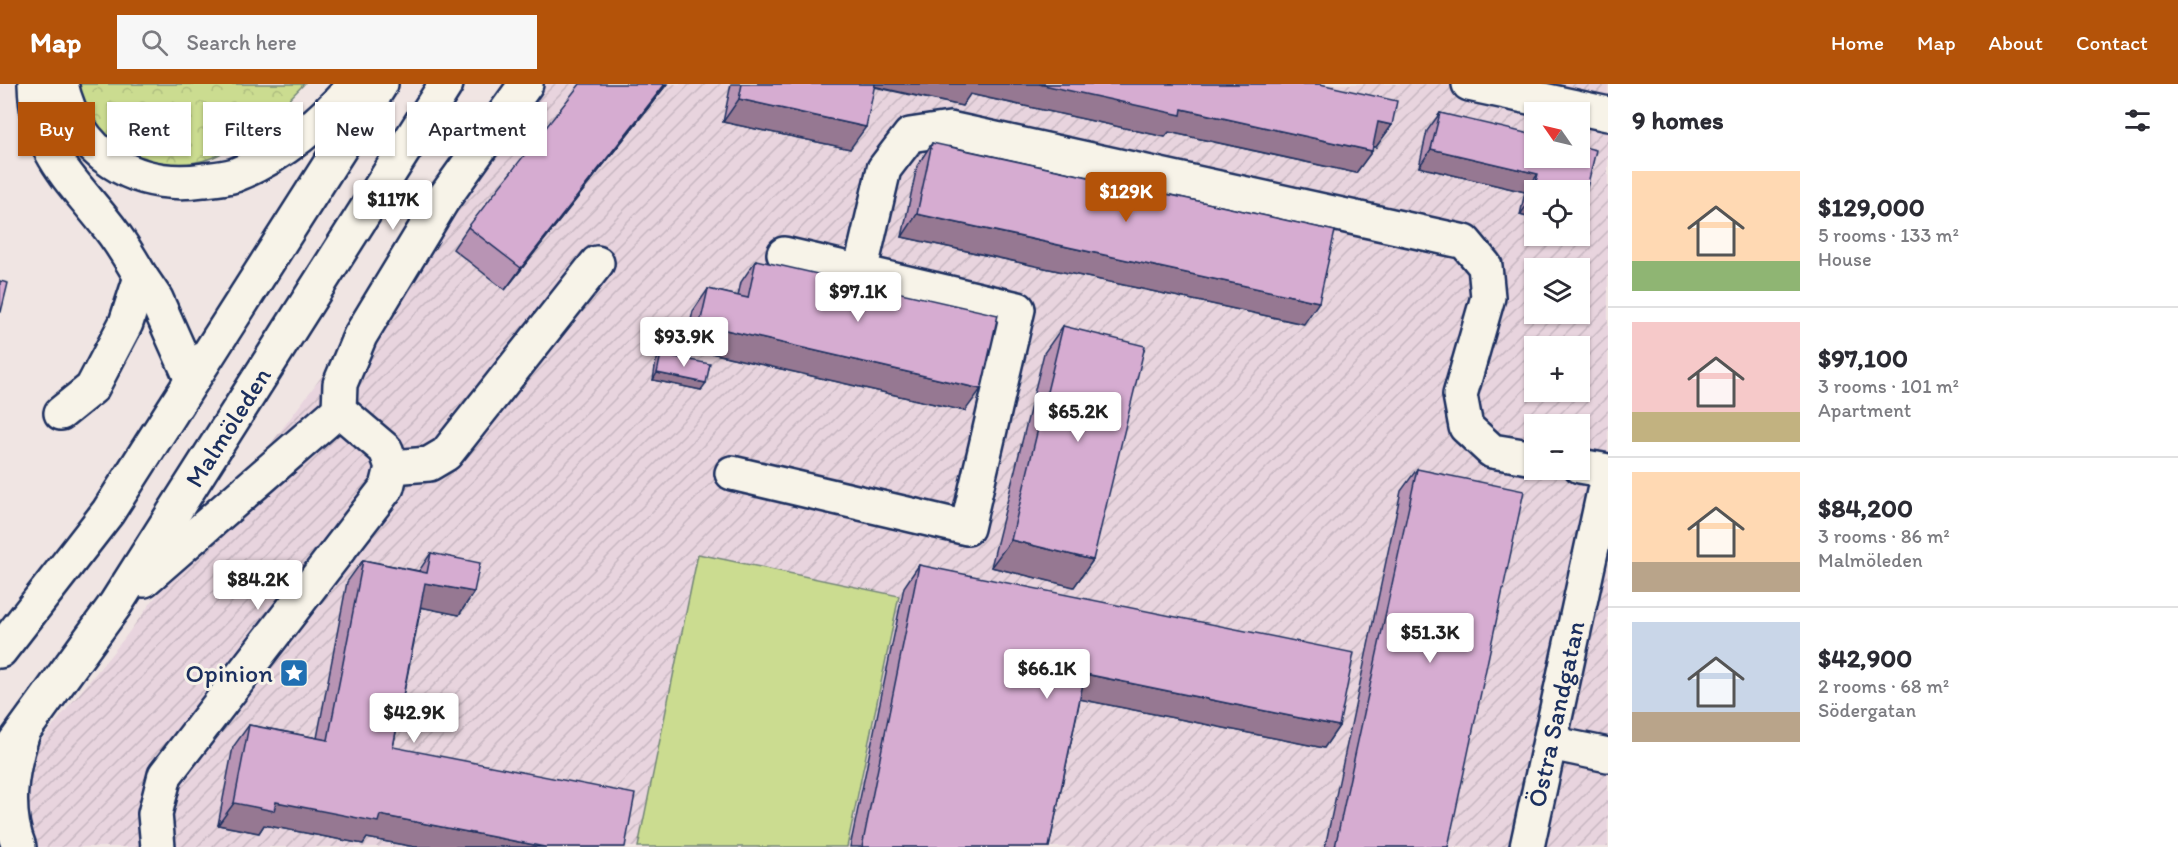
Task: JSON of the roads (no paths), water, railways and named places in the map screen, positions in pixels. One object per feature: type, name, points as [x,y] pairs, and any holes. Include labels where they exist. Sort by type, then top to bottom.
[{"type":"main road","points":[[35,84],[36,109],[45,140],[74,186],[115,234],[165,318],[192,380]]},
{"type":"main road","points":[[60,84],[70,113],[85,138],[105,157],[124,170],[142,178],[184,183],[233,176],[261,163],[289,144],[342,99],[355,84]]},
{"type":"main road","points":[[0,651],[108,512],[381,84]]},
{"type":"main road","name":"Malmöleden","points":[[0,763],[115,605],[446,84]]},
{"type":"main road","points":[[115,605],[339,410],[340,384],[360,336],[442,201],[526,84]]},
{"type":"main road","points":[[1469,84],[1608,114]]},
{"type":"main road","points":[[860,272],[884,169],[910,135],[950,129],[1465,242],[1485,266],[1488,297],[1460,395],[1466,427],[1492,451],[1524,456]]},
{"type":"main road","points":[[732,473],[967,528],[1018,309],[784,254]]},
{"type":"main road","points":[[392,467],[429,464],[446,454],[597,263]]},
{"type":"main road","points":[[61,413],[92,388],[126,323],[141,277]]},
{"type":"main road","points":[[158,847],[155,814],[165,775],[387,487],[392,467],[386,450],[339,410]]},
{"type":"main road","points":[[1590,468],[1608,472]]},
{"type":"main road","name":"Östra Sandgatan","points":[[1527,847],[1608,472]]},
{"type":"main road","points":[[19,847],[13,831],[11,787],[13,766],[23,731]]},
{"type":"main road","points":[[1550,743],[1608,755]]},
{"type":"place","name":"Opinion","points":[[294,673]]}]
